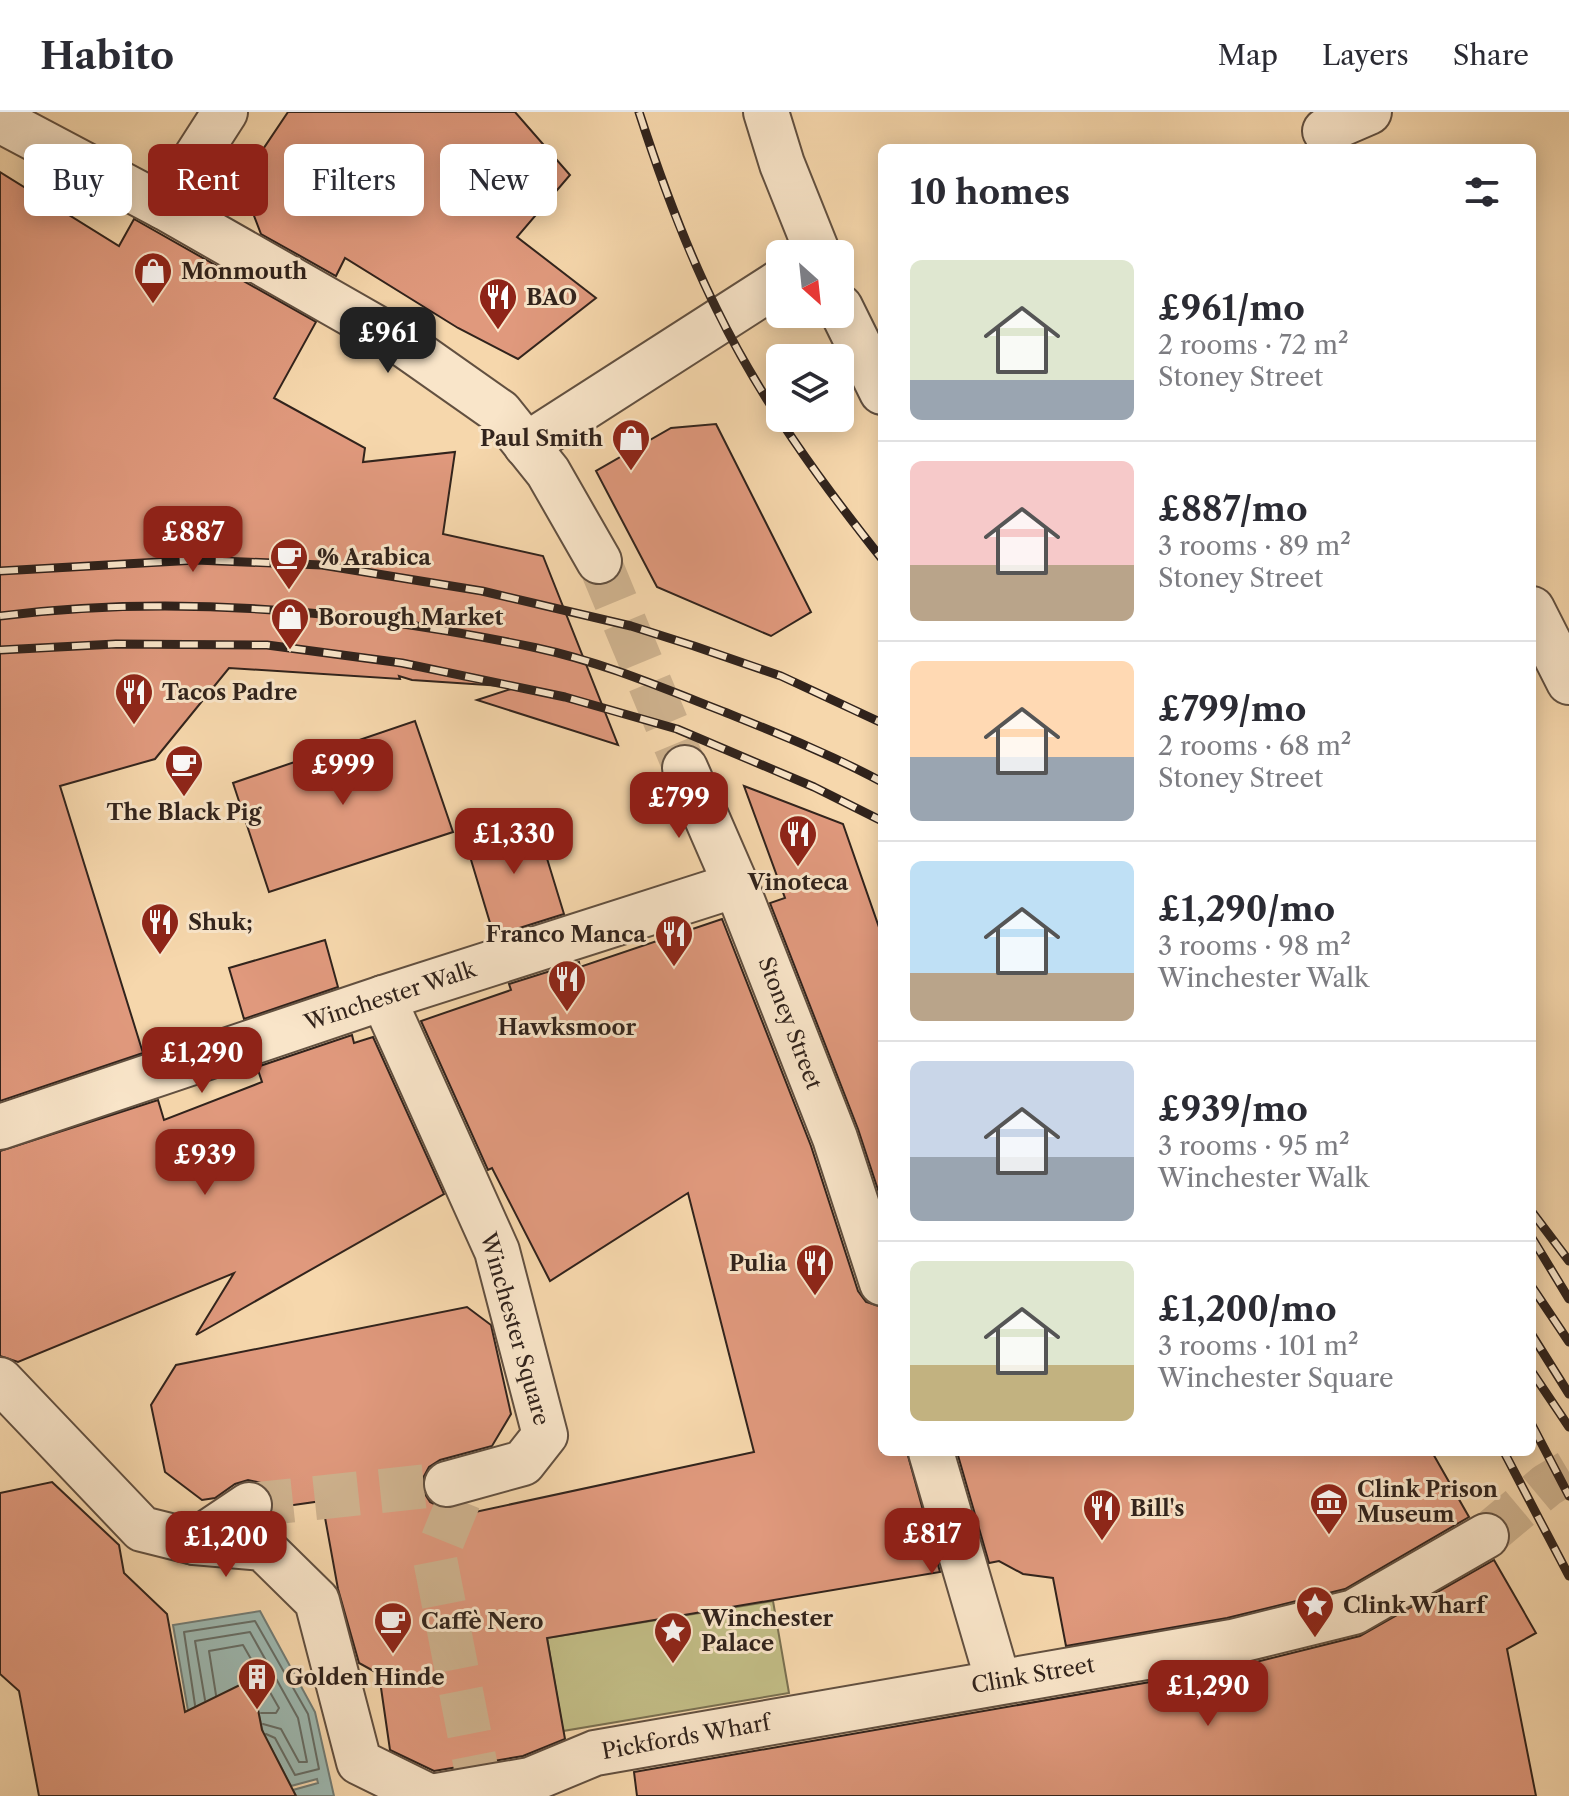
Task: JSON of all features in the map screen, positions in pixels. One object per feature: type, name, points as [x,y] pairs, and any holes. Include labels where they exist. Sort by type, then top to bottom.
[{"type":"street","points":[[204,144],[225,112]]},
{"type":"street","points":[[766,112],[782,164],[812,240]]},
{"type":"street","points":[[1322,130],[1369,112]]},
{"type":"street","points":[[0,120],[148,199]]},
{"type":"street","points":[[180,216],[399,341],[500,412],[548,472],[599,561]]},
{"type":"street","points":[[526,445],[766,291]]},
{"type":"street","points":[[850,328],[878,384]]},
{"type":"street","points":[[1536,617],[1569,682]]},
{"type":"street","name":"Stoney Street","points":[[685,768],[736,885],[835,1138],[878,1271]]},
{"type":"street","name":"Winchester Walk","points":[[0,1127],[383,998],[736,885]]},
{"type":"street","name":"Winchester Square","points":[[383,998],[497,1251],[545,1435],[523,1463],[455,1488]]},
{"type":"street","points":[[0,1380],[142,1529],[194,1542],[263,1548],[317,1601],[359,1762],[428,1796]]},
{"type":"street","points":[[932,1456],[998,1681]]},
{"type":"street","points":[[194,1542],[249,1505]]},
{"type":"street","name":"Clink Street","points":[[797,1717],[1232,1642],[1354,1612],[1486,1536]]},
{"type":"street","name":"Pickfords Wharf","points":[[437,1796],[479,1783],[530,1780],[595,1753],[797,1717]]},
{"type":"shaded area","points":[[773,1601],[789,1693],[563,1731],[547,1638]]},
{"type":"water","points":[[260,1611],[315,1712],[334,1796],[296,1796],[293,1790],[318,1783],[317,1779],[291,1786],[268,1742],[265,1742],[251,1679],[263,1743],[249,1796],[203,1796],[173,1625]]},
{"type":"building","points":[[288,112],[515,112],[543,144],[440,144],[440,216],[535,216],[517,237],[596,298],[518,359],[458,328],[345,258],[336,276],[261,234],[254,216],[268,216],[267,144]]},
{"type":"building","points":[[557,160],[570,175],[557,190]]},
{"type":"building","points":[[0,172],[24,187],[24,216],[71,216],[119,246],[134,219],[316,322],[274,398],[365,448],[363,462],[455,452],[443,534],[543,556],[618,745],[477,700],[517,687],[412,680],[399,676],[400,679],[229,668],[155,759],[60,786],[143,1053],[0,1101]]},
{"type":"building","points":[[716,424],[811,612],[771,636],[657,587],[596,471],[671,428]]},
{"type":"building","points":[[415,721],[453,832],[269,892],[233,783]]},
{"type":"building","points":[[744,786],[843,824],[878,925],[878,1190],[858,1129],[770,903],[785,898]]},
{"type":"building","points":[[534,816],[564,914],[494,936],[465,840]]},
{"type":"building","points":[[722,919],[811,1146],[858,1291],[866,1302],[878,1306],[878,1456],[908,1456],[940,1572],[547,1638],[565,1739],[523,1756],[434,1771],[390,1750],[379,1674],[359,1663],[338,1589],[322,1501],[273,1508],[269,1490],[261,1483],[248,1480],[235,1484],[215,1498],[202,1500],[165,1472],[151,1405],[176,1365],[467,1307],[491,1325],[511,1414],[492,1446],[440,1460],[429,1467],[423,1478],[423,1491],[430,1502],[442,1508],[452,1508],[447,1518],[754,1452],[688,1193],[550,1281],[492,1168],[488,1170],[421,1021],[511,990],[509,984],[579,962],[580,967]]},
{"type":"building","points":[[325,940],[338,987],[244,1019],[229,968]]},
{"type":"building","points":[[352,1035],[354,1043],[373,1037],[444,1194],[196,1335],[234,1273],[18,1362],[0,1356],[0,1151],[158,1100],[164,1120],[262,1082],[257,1067]]},
{"type":"building","points":[[958,1456],[1434,1456],[1469,1517],[1345,1589],[1227,1618],[1066,1646],[1053,1578],[1023,1574],[999,1561],[989,1563]]},
{"type":"building","points":[[52,1482],[119,1545],[124,1573],[167,1614],[185,1712],[252,1679],[262,1730],[296,1796],[39,1796],[19,1691],[0,1674],[0,1493]]},
{"type":"building","points":[[1494,1560],[1536,1633],[1507,1649],[1536,1796],[637,1796],[634,1772],[1236,1667],[1360,1636]]},
{"type":"tunnel","points":[[599,561],[685,768]]},
{"type":"tunnel","points":[[1486,1536],[1547,1485],[1569,1472]]},
{"type":"tunnel","points":[[249,1505],[447,1484]]},
{"type":"tunnel","points":[[459,1500],[435,1559],[478,1778]]},
{"type":"railway","points":[[639,112],[684,237],[734,343],[793,439],[878,554]]},
{"type":"railway","points":[[0,571],[196,560],[322,565],[482,591],[631,626],[694,646],[781,676],[878,721]]},
{"type":"railway","points":[[0,616],[134,607],[202,607],[337,616],[471,635],[561,654],[633,677],[786,737],[878,780]]},
{"type":"railway","points":[[0,650],[116,644],[267,645],[402,663],[565,697],[677,729],[814,787],[878,819]]},
{"type":"railway","points":[[1536,1217],[1569,1261]]},
{"type":"railway","points":[[1536,1245],[1569,1299]]},
{"type":"railway","points":[[1536,1293],[1569,1342]]},
{"type":"railway","points":[[1536,1341],[1569,1394]]},
{"type":"railway","points":[[1536,1378],[1569,1427]]},
{"type":"railway","points":[[1536,1433],[1569,1496]]},
{"type":"railway","points":[[1506,1456],[1569,1576]]},
{"type":"place","name":"Monmouth","points":[[153,305]]},
{"type":"place","name":"BAO","points":[[498,331]]},
{"type":"place","name":"Paul Smith","points":[[631,472]]},
{"type":"place","name":"% Arabica","points":[[289,591]]},
{"type":"place","name":"Borough Market","points":[[290,651]]},
{"type":"place","name":"Tacos Padre","points":[[134,726]]},
{"type":"place","name":"The Black Pig","points":[[184,798]]},
{"type":"place","name":"Vinoteca","points":[[798,868]]},
{"type":"place","name":"Shuk;","points":[[160,956]]},
{"type":"place","name":"Franco Manca","points":[[674,968]]},
{"type":"place","name":"Hawksmoor","points":[[567,1013]]},
{"type":"place","name":"Pulia","points":[[815,1297]]},
{"type":"place","name":"Clink Prison Museum","points":[[1329,1536]]},
{"type":"place","name":"Bill's","points":[[1102,1542]]},
{"type":"place","name":"Clink Wharf","points":[[1315,1639]]},
{"type":"place","name":"Caffè Nero","points":[[393,1655]]},
{"type":"place","name":"Winchester Palace","points":[[673,1665]]},
{"type":"place","name":"Golden Hinde","points":[[257,1711]]}]
